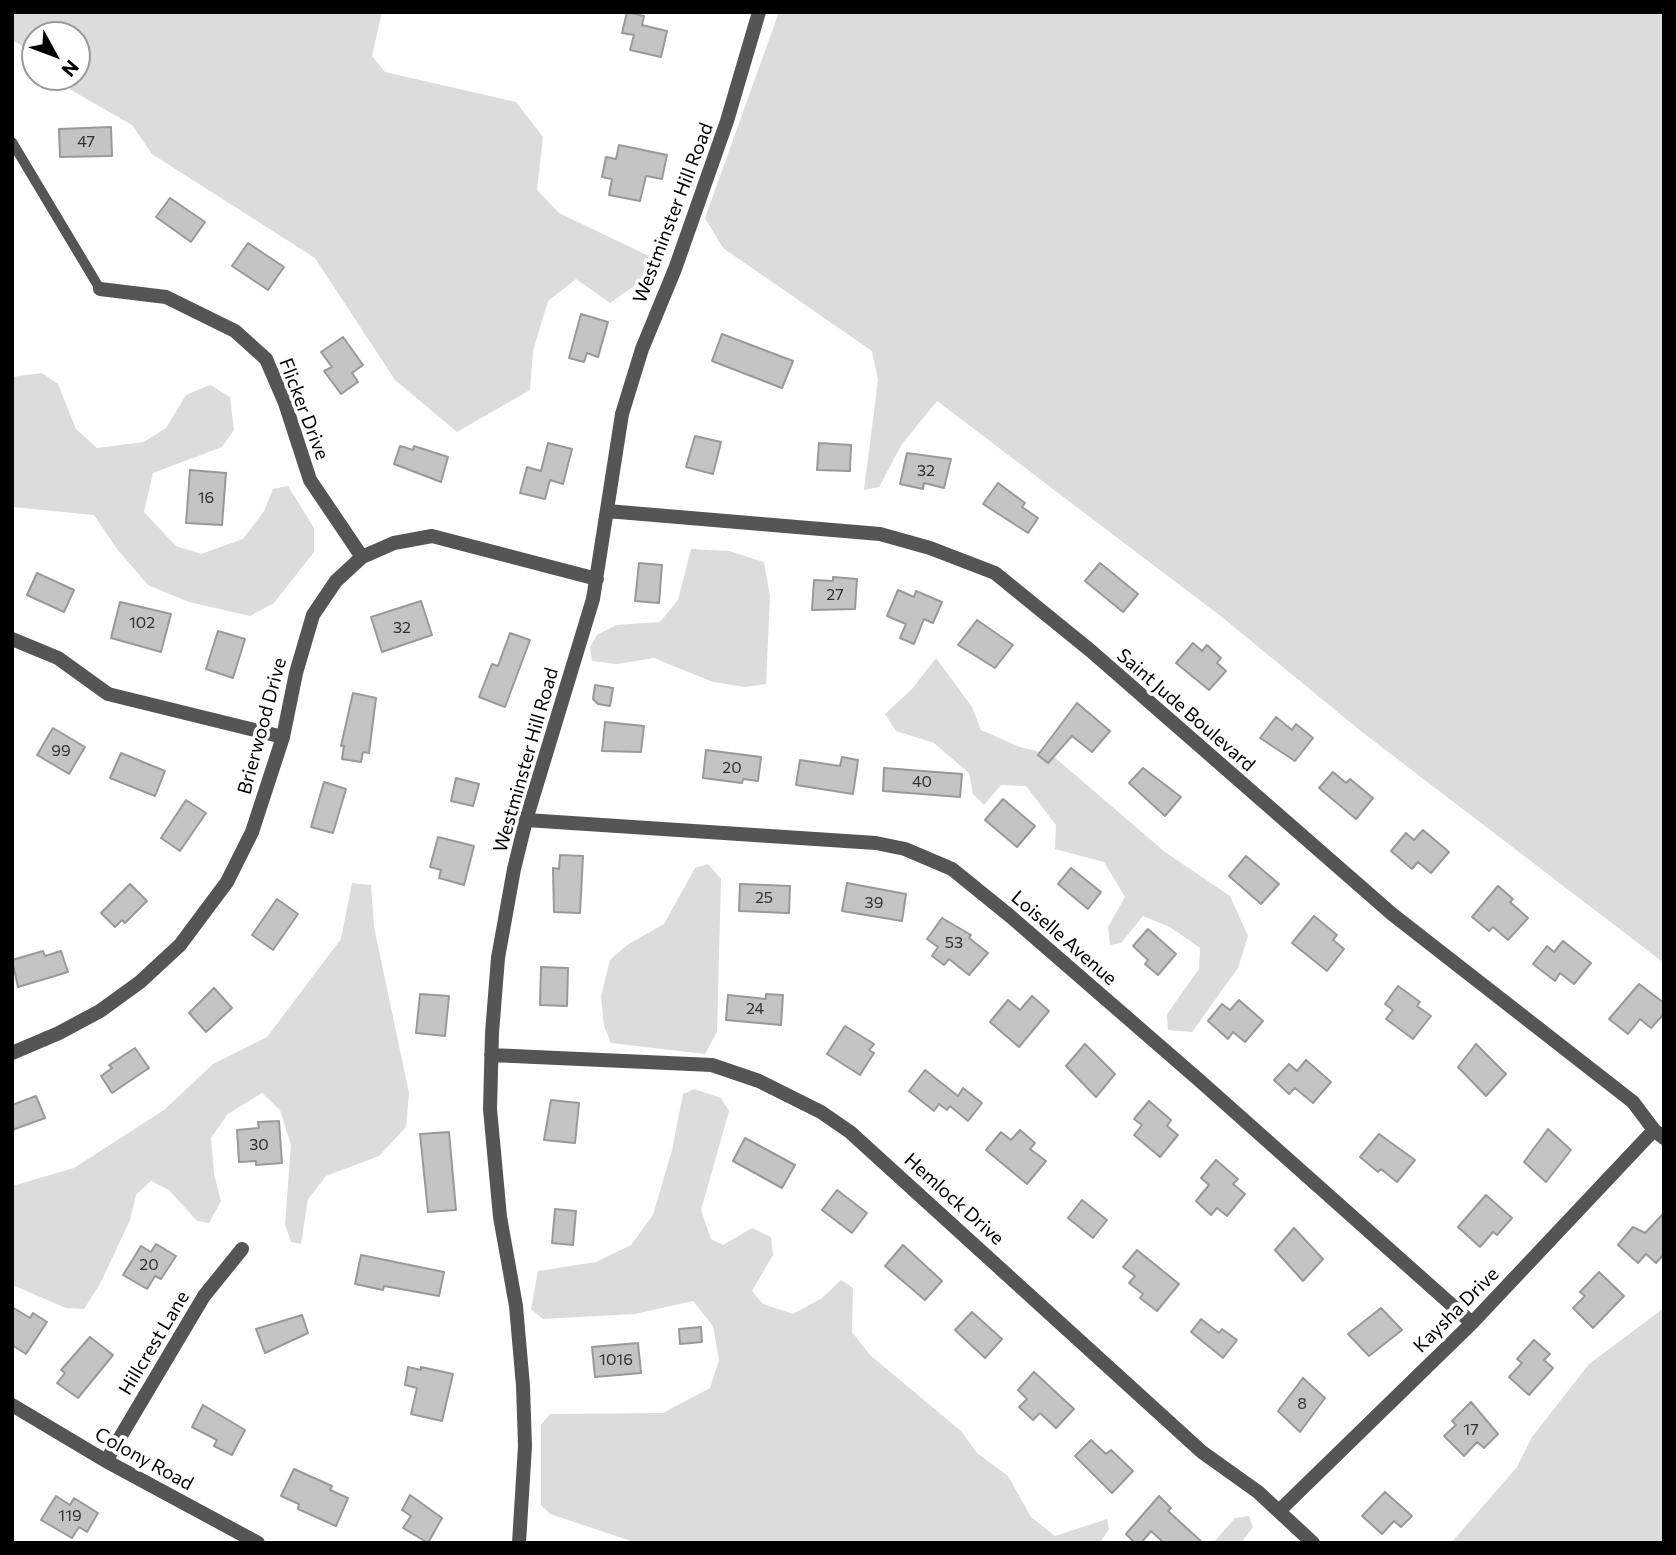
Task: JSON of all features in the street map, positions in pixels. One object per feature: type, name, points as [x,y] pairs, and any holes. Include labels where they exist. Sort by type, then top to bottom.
[{"type":"street","name":"Westminster Hill Road","points":[[519,1543],[525,1446],[523,1386],[516,1306],[500,1217],[490,1109],[498,958],[526,820],[593,599],[622,414],[642,349],[675,269],[727,121],[759,12]]},
{"type":"street","name":"Flicker Drive","points":[[100,289],[166,297],[235,331],[266,359],[285,403],[310,480],[362,556]]},
{"type":"street","name":"Saint Jude Boulevard","points":[[607,511],[880,534],[930,548],[995,573],[1091,651],[1382,905],[1633,1102],[1659,1134]]},
{"type":"street","name":"Brierwood Drive","points":[[12,1053],[59,1034],[100,1011],[140,982],[180,945],[227,882],[252,832],[283,737],[296,673],[313,615],[336,581],[362,556],[394,543],[432,536],[597,579]]},
{"type":"street","points":[[12,639],[58,658],[108,694],[283,737]]},
{"type":"street","name":"Loiselle Avenue","points":[[526,820],[876,844],[905,849],[951,869],[1010,916],[1199,1080],[1472,1323]]},
{"type":"street","name":"Hemlock Drive","points":[[491,1055],[712,1065],[759,1081],[821,1112],[849,1132],[1202,1451],[1279,1511],[1313,1543]]},
{"type":"street","name":"Kaysha Drive","points":[[1279,1511],[1472,1323],[1659,1134]]},
{"type":"street","name":"Hillcrest Lane","points":[[106,1461],[204,1296],[242,1249]]},
{"type":"street","name":"Colony Road","points":[[12,1405],[106,1461],[258,1543]]},
{"type":"lane","points":[[12,142],[100,289]]},
{"type":"shaded area","points":[[12,12],[382,12],[372,56],[385,72],[516,102],[543,137],[537,190],[559,213],[653,258],[641,281],[610,303],[576,279],[548,301],[533,351],[530,390],[457,432],[395,380],[315,258],[152,154],[132,125],[73,91],[91,91],[91,21],[21,21],[21,45],[12,40]]},
{"type":"shaded area","points":[[779,12],[1664,12],[1664,963],[1362,732],[1223,618],[937,401],[902,444],[879,487],[864,490],[878,380],[872,351],[723,248],[705,218]]},
{"type":"shaded area","points":[[42,373],[58,384],[76,429],[97,448],[144,442],[166,428],[186,395],[210,385],[230,397],[234,430],[222,447],[153,473],[144,512],[176,546],[201,554],[243,539],[264,511],[273,489],[288,486],[314,528],[314,552],[274,603],[250,616],[189,602],[148,585],[117,549],[94,515],[12,507],[12,377]]},
{"type":"shaded area","points":[[691,549],[729,551],[764,562],[770,596],[766,684],[745,687],[713,682],[654,658],[617,664],[592,661],[590,647],[597,635],[616,625],[660,622],[678,600]]},
{"type":"shaded area","points":[[936,658],[972,707],[981,730],[1020,747],[1052,755],[1165,852],[1230,896],[1248,936],[1238,968],[1192,1032],[1168,1030],[1167,1014],[1199,969],[1200,948],[1170,927],[1143,916],[1121,943],[1110,945],[1108,927],[1125,897],[1104,862],[1055,849],[1056,825],[1026,786],[1001,785],[984,805],[973,794],[969,773],[934,743],[896,731],[885,714],[912,689]]},
{"type":"shaded area","points":[[708,864],[721,879],[717,1032],[705,1054],[611,1043],[604,1026],[601,996],[610,960],[627,945],[664,924],[695,868]]},
{"type":"shaded area","points":[[352,883],[371,885],[374,927],[409,1093],[406,1127],[379,1156],[326,1176],[308,1199],[301,1244],[291,1242],[285,1224],[291,1145],[280,1110],[262,1093],[228,1114],[211,1138],[214,1174],[221,1201],[209,1223],[197,1221],[169,1190],[151,1181],[136,1195],[130,1220],[100,1284],[84,1309],[66,1308],[12,1285],[12,1186],[74,1168],[164,1110],[213,1064],[267,1037],[341,939]]},
{"type":"shaded area","points":[[694,1089],[721,1098],[729,1111],[701,1210],[711,1239],[723,1245],[752,1228],[771,1237],[773,1255],[752,1291],[763,1304],[793,1314],[822,1298],[841,1280],[853,1288],[852,1332],[870,1355],[961,1431],[977,1453],[1008,1476],[1031,1517],[1055,1536],[1107,1519],[1109,1529],[1100,1543],[637,1543],[550,1514],[541,1505],[541,1425],[550,1414],[663,1413],[710,1388],[719,1360],[713,1326],[693,1301],[635,1314],[543,1319],[531,1309],[538,1271],[596,1262],[631,1245],[653,1215],[672,1150],[683,1094]]},
{"type":"shaded area","points":[[1664,1308],[1664,1543],[1451,1543],[1517,1467],[1532,1437],[1589,1364]]},
{"type":"shaded area","points":[[1249,1516],[1253,1527],[1241,1543],[1213,1543],[1235,1518]]},
{"type":"building","points":[[627,12],[644,16],[642,25],[667,31],[661,57],[630,50],[634,35],[622,33]]},
{"type":"building","points":[[111,127],[112,156],[60,157],[59,129]]},
{"type":"building","points":[[619,145],[667,155],[662,179],[646,176],[640,201],[609,195],[612,179],[602,177],[606,157],[616,159]]},
{"type":"building","points":[[170,198],[205,222],[191,242],[156,217]]},
{"type":"building","points":[[248,243],[284,267],[268,290],[232,266]]},
{"type":"building","points":[[581,314],[608,322],[598,357],[587,353],[584,362],[569,358]]},
{"type":"building","points":[[722,334],[793,361],[782,388],[712,361]]},
{"type":"building","points":[[343,337],[363,365],[352,373],[358,382],[341,394],[324,371],[332,367],[321,352]]},
{"type":"building","points":[[695,436],[721,442],[713,474],[686,467]]},
{"type":"building","points":[[548,443],[572,449],[563,484],[550,480],[545,499],[520,493],[527,467],[541,471]]},
{"type":"building","points":[[819,443],[851,445],[850,471],[817,470]]},
{"type":"building","points":[[400,446],[413,450],[414,446],[448,457],[441,482],[394,464]]},
{"type":"building","points":[[907,453],[951,459],[944,488],[924,483],[923,489],[900,484]]},
{"type":"building","points":[[190,470],[226,473],[222,525],[186,523]]},
{"type":"building","points":[[998,483],[1025,503],[1022,507],[1038,518],[1028,533],[983,504]]},
{"type":"building","points":[[639,563],[662,565],[659,603],[635,601]]},
{"type":"building","points":[[1100,563],[1138,594],[1123,612],[1085,581]]},
{"type":"building","points":[[37,573],[74,590],[64,612],[27,595]]},
{"type":"building","points":[[833,577],[857,579],[855,609],[812,610],[814,580],[833,581]]},
{"type":"building","points":[[898,590],[914,597],[916,591],[942,602],[933,623],[924,619],[914,644],[900,638],[906,624],[887,616]]},
{"type":"building","points":[[421,601],[432,635],[382,652],[371,617]]},
{"type":"building","points":[[120,602],[171,614],[161,652],[111,638]]},
{"type":"building","points":[[977,620],[1013,645],[995,668],[958,645]]},
{"type":"building","points":[[218,631],[245,639],[233,678],[206,669]]},
{"type":"building","points":[[510,633],[530,640],[505,707],[479,697],[492,664],[498,666]]},
{"type":"building","points":[[1193,643],[1202,651],[1207,645],[1221,658],[1217,663],[1226,671],[1209,690],[1176,663]]},
{"type":"building","points":[[595,685],[613,688],[610,706],[598,704],[593,699]]},
{"type":"building","points":[[353,693],[376,698],[369,753],[363,752],[361,762],[342,759],[344,746],[341,746]]},
{"type":"building","points":[[1077,703],[1110,731],[1092,752],[1072,736],[1048,763],[1038,755]]},
{"type":"building","points":[[1276,717],[1292,730],[1296,724],[1313,738],[1295,761],[1260,738]]},
{"type":"building","points":[[605,722],[644,726],[641,752],[602,751]]},
{"type":"building","points":[[53,728],[85,747],[69,774],[37,755]]},
{"type":"building","points":[[706,750],[761,757],[758,781],[743,779],[742,783],[703,778]]},
{"type":"building","points":[[121,753],[165,771],[155,796],[110,778]]},
{"type":"building","points":[[842,757],[858,760],[853,794],[796,785],[800,760],[840,766]]},
{"type":"building","points":[[884,768],[962,774],[960,797],[883,791]]},
{"type":"building","points":[[1143,768],[1181,797],[1165,816],[1129,783]]},
{"type":"building","points":[[1333,772],[1346,783],[1350,779],[1373,798],[1356,819],[1319,788]]},
{"type":"building","points":[[456,778],[479,784],[473,806],[451,801]]},
{"type":"building","points":[[324,782],[346,789],[333,833],[311,827]]},
{"type":"building","points":[[1003,799],[1035,826],[1017,847],[985,820]]},
{"type":"building","points":[[186,800],[206,813],[180,851],[161,838]]},
{"type":"building","points":[[1423,830],[1449,852],[1431,873],[1418,862],[1412,869],[1391,851],[1406,833],[1414,840]]},
{"type":"building","points":[[438,837],[474,846],[464,885],[439,878],[441,870],[430,867]]},
{"type":"building","points":[[560,855],[583,856],[580,913],[554,912],[553,868],[559,869]]},
{"type":"building","points":[[1246,856],[1279,884],[1261,904],[1229,876]]},
{"type":"building","points":[[1071,868],[1101,892],[1088,909],[1058,884]]},
{"type":"building","points":[[847,883],[906,894],[902,921],[842,911]]},
{"type":"building","points":[[130,884],[147,901],[125,923],[122,920],[115,927],[101,913]]},
{"type":"building","points":[[740,884],[790,886],[789,913],[739,911]]},
{"type":"building","points":[[1498,886],[1513,899],[1510,902],[1528,918],[1508,940],[1493,927],[1489,931],[1472,917]]},
{"type":"building","points":[[277,899],[298,914],[273,950],[252,935]]},
{"type":"building","points":[[1314,916],[1337,935],[1333,940],[1344,949],[1327,971],[1292,943]]},
{"type":"building","points":[[942,918],[971,935],[969,938],[988,953],[969,975],[949,959],[944,965],[932,956],[938,947],[927,939]]},
{"type":"building","points":[[1148,929],[1176,954],[1158,975],[1145,964],[1148,960],[1133,946]]},
{"type":"building","points":[[1563,941],[1591,963],[1574,984],[1560,973],[1555,981],[1533,964],[1547,946],[1554,952]]},
{"type":"building","points":[[43,951],[45,956],[61,951],[68,972],[18,987],[12,960]]},
{"type":"building","points":[[541,967],[568,968],[567,1006],[540,1005]]},
{"type":"building","points":[[1639,984],[1664,1003],[1664,1014],[1651,1028],[1640,1019],[1628,1034],[1609,1019]]},
{"type":"building","points":[[1398,986],[1420,1002],[1417,1006],[1431,1016],[1413,1039],[1386,1019],[1393,1010],[1385,1004]]},
{"type":"building","points":[[214,988],[232,1008],[206,1032],[189,1013]]},
{"type":"building","points":[[420,994],[449,996],[445,1036],[416,1033]]},
{"type":"building","points":[[766,994],[783,995],[781,1025],[726,1020],[728,995],[766,999]]},
{"type":"building","points":[[1032,996],[1049,1011],[1019,1047],[990,1022],[1008,1000],[1020,1010]]},
{"type":"building","points":[[1239,1000],[1263,1021],[1245,1042],[1233,1032],[1228,1039],[1208,1021],[1222,1004],[1230,1010]]},
{"type":"building","points":[[845,1026],[874,1044],[869,1050],[874,1053],[860,1075],[827,1054]]},
{"type":"building","points":[[1085,1044],[1115,1074],[1096,1097],[1066,1066]]},
{"type":"building","points":[[1476,1044],[1506,1074],[1486,1096],[1458,1067]]},
{"type":"building","points":[[135,1048],[149,1068],[112,1093],[101,1076],[112,1068],[109,1065]]},
{"type":"building","points":[[1306,1060],[1331,1082],[1313,1103],[1295,1088],[1289,1094],[1274,1080],[1289,1064],[1297,1071]]},
{"type":"building","points":[[925,1070],[958,1096],[963,1088],[982,1103],[968,1121],[950,1106],[947,1110],[939,1104],[934,1111],[909,1091]]},
{"type":"building","points":[[36,1096],[45,1118],[12,1130],[12,1105]]},
{"type":"building","points":[[551,1100],[579,1103],[575,1143],[544,1140]]},
{"type":"building","points":[[1149,1101],[1171,1120],[1167,1126],[1178,1135],[1160,1157],[1134,1135],[1142,1125],[1134,1119]]},
{"type":"building","points":[[279,1121],[282,1163],[256,1165],[256,1161],[239,1162],[237,1130],[259,1128],[258,1122]]},
{"type":"building","points":[[1548,1129],[1571,1150],[1546,1182],[1524,1162]]},
{"type":"building","points":[[1020,1130],[1035,1143],[1030,1149],[1046,1161],[1027,1184],[986,1150],[1001,1132],[1011,1140]]},
{"type":"building","points":[[449,1132],[456,1210],[428,1212],[420,1134]]},
{"type":"building","points":[[1379,1134],[1415,1160],[1397,1182],[1381,1169],[1378,1172],[1360,1157]]},
{"type":"building","points":[[745,1138],[795,1165],[782,1188],[733,1161]]},
{"type":"building","points":[[1216,1160],[1238,1179],[1233,1184],[1245,1194],[1227,1216],[1217,1208],[1211,1215],[1196,1201],[1209,1185],[1201,1178]]},
{"type":"building","points":[[837,1190],[867,1213],[852,1233],[822,1210]]},
{"type":"building","points":[[1486,1195],[1512,1218],[1497,1235],[1493,1232],[1480,1247],[1458,1227]]},
{"type":"building","points":[[1082,1200],[1107,1220],[1093,1238],[1068,1218]]},
{"type":"building","points":[[555,1209],[576,1211],[573,1245],[552,1243]]},
{"type":"building","points":[[1664,1213],[1664,1254],[1656,1263],[1646,1254],[1638,1263],[1618,1245],[1633,1227],[1645,1233]]},
{"type":"building","points":[[1294,1228],[1323,1259],[1303,1281],[1275,1250]]},
{"type":"building","points":[[156,1244],[176,1256],[161,1279],[155,1276],[147,1289],[123,1275],[141,1246],[151,1252]]},
{"type":"building","points":[[903,1245],[942,1281],[925,1300],[885,1266]]},
{"type":"building","points":[[1137,1250],[1179,1284],[1157,1311],[1140,1298],[1143,1294],[1129,1283],[1135,1276],[1123,1267]]},
{"type":"building","points":[[361,1255],[444,1272],[439,1296],[384,1286],[383,1290],[355,1284]]},
{"type":"building","points":[[1599,1272],[1624,1296],[1593,1328],[1573,1308],[1585,1296],[1580,1292]]},
{"type":"building","points":[[12,1307],[30,1318],[33,1313],[47,1322],[26,1354],[12,1345]]},
{"type":"building","points":[[1381,1308],[1402,1330],[1369,1356],[1348,1334]]},
{"type":"building","points":[[972,1312],[1002,1339],[985,1358],[955,1330]]},
{"type":"building","points":[[302,1315],[308,1333],[265,1353],[256,1329]]},
{"type":"building","points":[[1201,1319],[1219,1333],[1222,1329],[1237,1340],[1223,1358],[1191,1332]]},
{"type":"building","points":[[701,1327],[702,1342],[680,1344],[679,1329]]},
{"type":"building","points":[[90,1337],[113,1355],[78,1398],[57,1383],[65,1373],[61,1370]]},
{"type":"building","points":[[1534,1340],[1550,1354],[1544,1360],[1553,1368],[1529,1395],[1509,1377],[1522,1363],[1517,1359]]},
{"type":"building","points":[[638,1343],[641,1373],[595,1377],[592,1347]]},
{"type":"building","points":[[408,1367],[453,1374],[442,1421],[411,1414],[417,1388],[405,1385]]},
{"type":"building","points":[[1034,1372],[1074,1409],[1056,1428],[1040,1413],[1033,1420],[1019,1407],[1027,1399],[1018,1390]]},
{"type":"building","points":[[1303,1378],[1325,1398],[1300,1432],[1278,1411]]},
{"type":"building","points":[[1471,1402],[1498,1434],[1484,1448],[1477,1442],[1464,1456],[1444,1436],[1456,1425],[1452,1421]]},
{"type":"building","points":[[203,1405],[245,1430],[232,1455],[214,1446],[217,1440],[192,1427]]},
{"type":"building","points":[[1091,1440],[1106,1454],[1111,1450],[1133,1471],[1112,1493],[1075,1456]]},
{"type":"building","points":[[294,1469],[332,1486],[330,1490],[348,1498],[336,1526],[298,1509],[299,1504],[281,1496]]},
{"type":"building","points":[[1385,1492],[1412,1516],[1401,1527],[1394,1521],[1382,1534],[1362,1516]]},
{"type":"building","points":[[410,1495],[442,1518],[428,1543],[403,1528],[411,1516],[402,1510]]},
{"type":"building","points":[[56,1496],[70,1505],[74,1498],[98,1513],[87,1532],[79,1527],[72,1538],[41,1520]]},
{"type":"building","points":[[1159,1496],[1171,1508],[1168,1511],[1203,1543],[1164,1543],[1151,1531],[1141,1543],[1135,1543],[1126,1534]]}]
